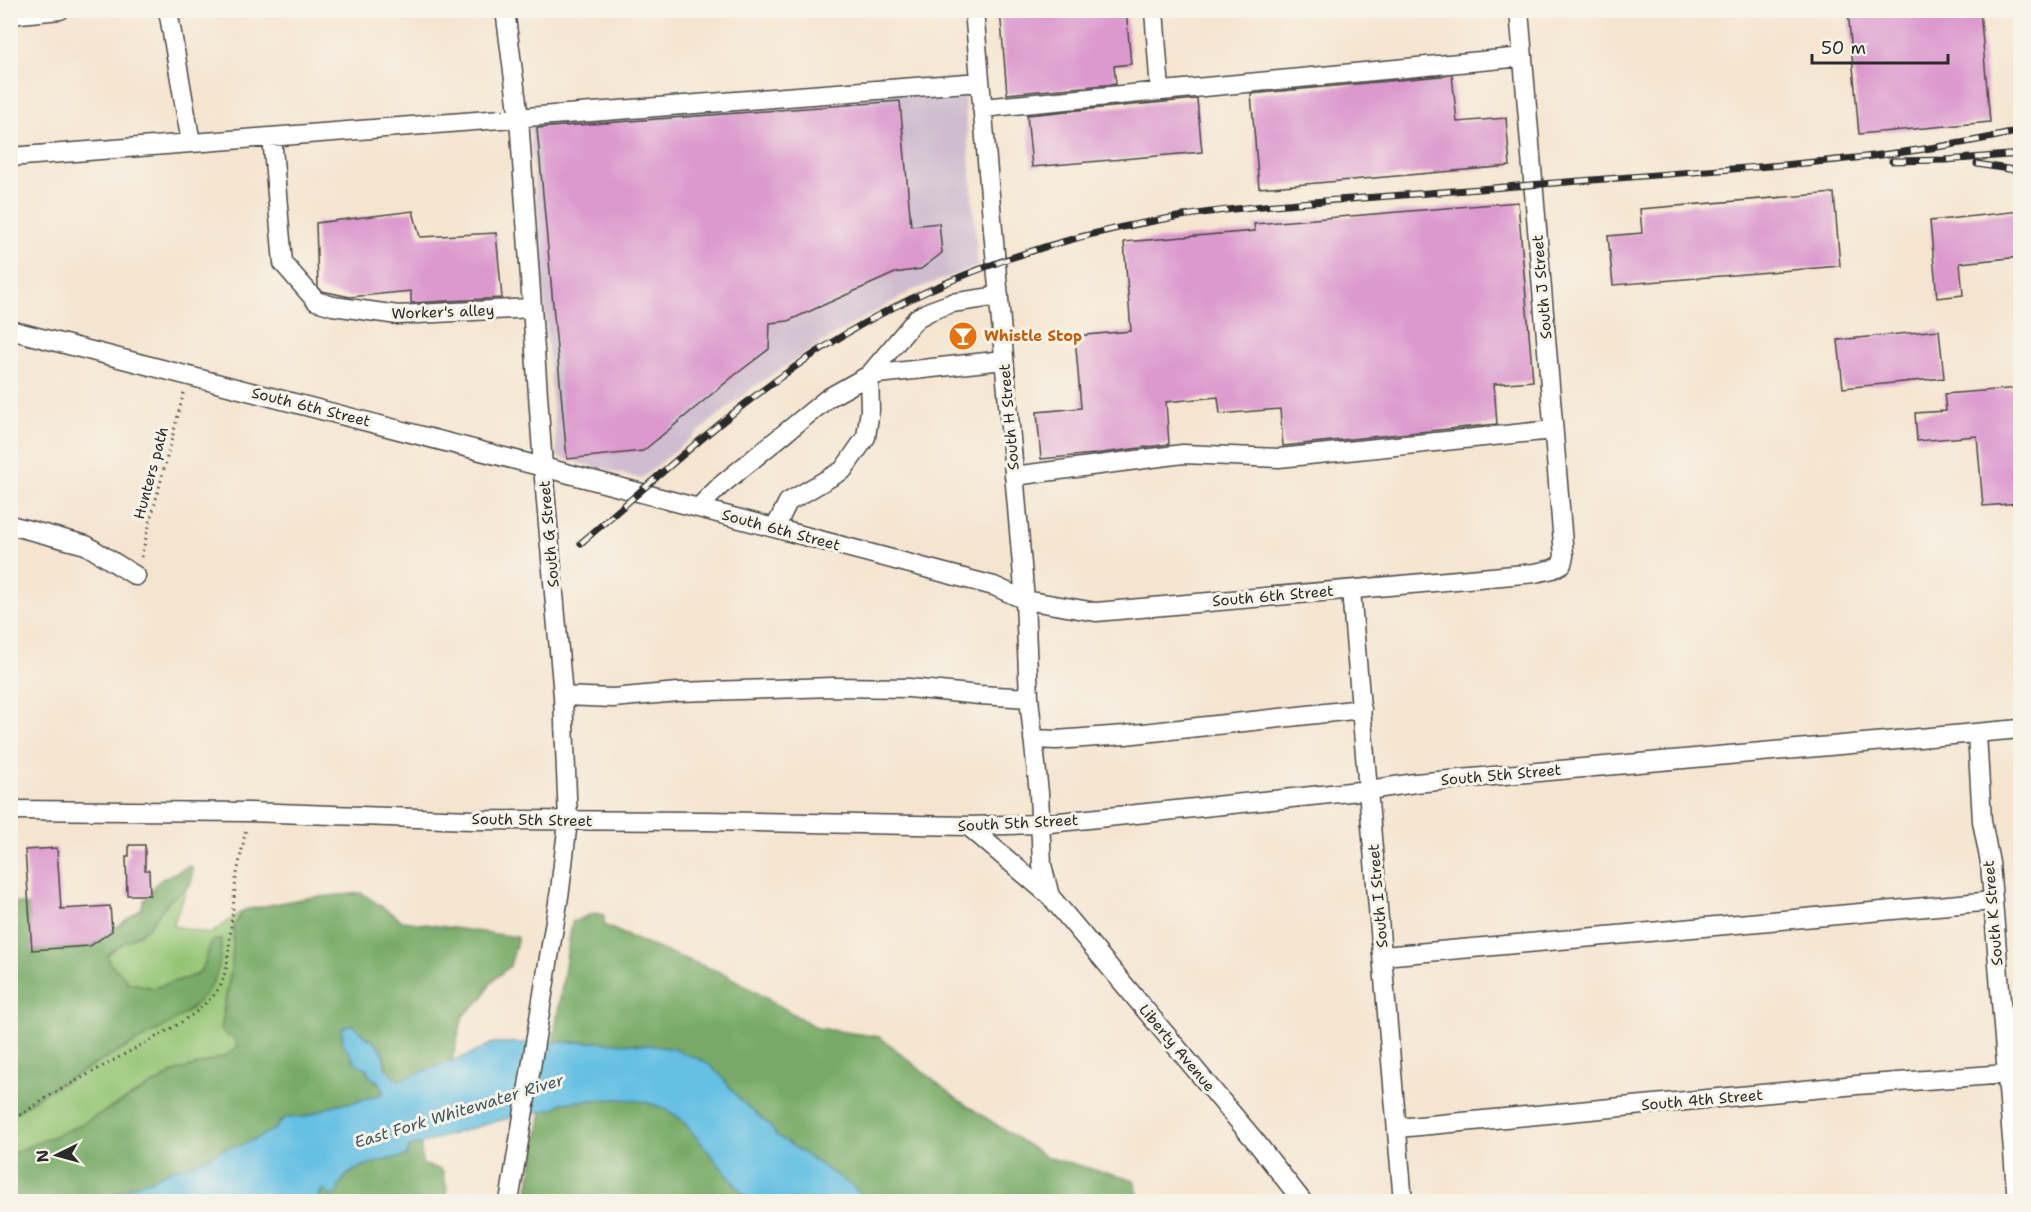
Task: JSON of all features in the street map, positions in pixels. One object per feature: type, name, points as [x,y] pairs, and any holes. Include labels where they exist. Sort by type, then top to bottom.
[{"type":"street","points":[[10,15],[60,10]]},
{"type":"street","points":[[168,10],[191,143]]},
{"type":"street","name":"South G Street","points":[[505,10],[519,118],[543,467],[563,696],[568,821],[560,890],[509,1202]]},
{"type":"street","name":"South H Street","points":[[974,10],[1025,600],[1029,698],[1040,824]]},
{"type":"street","points":[[1154,10],[1160,91]]},
{"type":"street","name":"South J Street","points":[[1519,10],[1564,556],[1562,564]]},
{"type":"street","points":[[982,108],[1523,57]]},
{"type":"street","points":[[10,157],[980,82]]},
{"type":"street","name":"Worker's alley","points":[[272,137],[283,263],[316,301],[333,306],[398,315],[532,308]]},
{"type":"street","points":[[698,508],[720,486],[828,398],[869,375],[917,318],[952,303],[999,296]]},
{"type":"street","name":"South 6th Street","points":[[10,330],[994,586],[1025,600],[1096,612],[1534,573],[1562,564]]},
{"type":"street","points":[[869,375],[1004,360]]},
{"type":"street","points":[[775,528],[788,502],[843,470],[866,437],[870,410],[869,375]]},
{"type":"street","points":[[1014,476],[1183,454],[1280,458],[1553,430]]},
{"type":"street","points":[[10,525],[86,545],[136,576]]},
{"type":"street","name":"South I Street","points":[[1351,590],[1403,1202]]},
{"type":"street","points":[[563,696],[613,698],[678,692],[833,687],[909,688],[1029,698]]},
{"type":"street","points":[[1033,739],[1056,740],[1125,735],[1362,709]]},
{"type":"street","name":"South 5th Street","points":[[10,810],[249,812],[568,821],[706,820],[968,826],[1040,824],[1369,790],[1415,783],[2020,729]]},
{"type":"street","name":"South K Street","points":[[1977,733],[1982,821],[1990,863],[2017,1202]]},
{"type":"street","name":"Liberty Avenue","points":[[1040,824],[1042,865],[1050,896]]},
{"type":"street","name":"Liberty Avenue","points":[[968,826],[1050,896],[1256,1142],[1303,1202]]},
{"type":"street","points":[[1383,956],[1993,901]]},
{"type":"street","name":"South 4th Street","points":[[1398,1128],[1857,1085],[2007,1074]]},
{"type":"path","name":"Hunters path","points":[[136,576],[189,376]]},
{"type":"path","points":[[10,1122],[49,1096],[174,1027],[195,1013],[214,995],[226,966],[236,879],[249,812]]},
{"type":"shaded area","points":[[963,78],[978,266],[913,290],[837,333],[753,387],[641,479],[557,457],[529,113]]},
{"type":"green space","points":[[189,866],[192,867],[190,885],[170,900],[146,930],[114,949],[107,956],[127,982],[153,988],[197,975],[204,965],[211,942],[221,939],[219,965],[203,997],[174,1021],[45,1092],[11,1116],[10,902],[29,906],[32,950],[90,946],[141,909],[144,900],[162,879]]},
{"type":"green space","points":[[186,888],[174,926],[210,934],[244,910],[234,926],[232,964],[223,1010],[238,1047],[223,1057],[177,1071],[78,1126],[11,1154],[11,1116],[45,1092],[174,1021],[193,1008],[221,939],[211,942],[204,965],[197,975],[153,988],[127,982],[110,964],[107,956]]},
{"type":"green space","points":[[362,893],[403,921],[518,937],[510,966],[492,981],[482,999],[463,1016],[452,1061],[399,1080],[389,1071],[378,1045],[358,1032],[352,1046],[352,1057],[360,1066],[367,1068],[367,1073],[382,1087],[382,1094],[351,1103],[338,1104],[304,1117],[281,1121],[275,1129],[245,1145],[224,1149],[191,1165],[168,1171],[148,1182],[145,1181],[99,1201],[11,1202],[11,1154],[78,1126],[177,1071],[223,1057],[238,1047],[234,1038],[227,1036],[221,1029],[232,964],[234,926],[244,910],[306,898]]},
{"type":"green space","points":[[595,913],[604,915],[604,925],[643,943],[725,974],[817,1028],[880,1037],[957,1099],[1046,1157],[1134,1180],[1140,1201],[870,1201],[776,1135],[770,1126],[739,1099],[721,1076],[674,1049],[649,1045],[594,1042],[553,1043],[572,922]]},
{"type":"green space","points":[[616,1098],[652,1104],[676,1115],[749,1201],[526,1202],[542,1111],[556,1108],[561,1103]]},
{"type":"green space","points":[[421,1144],[422,1164],[442,1170],[447,1188],[445,1201],[321,1202],[319,1198],[322,1190],[338,1187],[350,1173],[377,1162],[405,1156],[409,1147]]},
{"type":"water","name":"East Fork Whitewater River","points":[[353,1024],[381,1049],[386,1068],[392,1076],[399,1080],[469,1055],[493,1043],[594,1042],[649,1045],[674,1049],[706,1062],[721,1076],[739,1099],[770,1126],[776,1135],[870,1201],[749,1201],[683,1121],[670,1111],[641,1101],[609,1099],[561,1103],[556,1108],[496,1121],[409,1147],[406,1156],[363,1166],[353,1171],[345,1177],[337,1195],[329,1196],[327,1190],[322,1190],[319,1194],[321,1201],[99,1202],[145,1181],[148,1182],[168,1171],[191,1165],[224,1149],[245,1144],[275,1129],[285,1118],[304,1117],[338,1104],[351,1103],[382,1094],[384,1090],[378,1081],[370,1076],[367,1068],[355,1062],[343,1044],[342,1028]]},
{"type":"building","points":[[1000,10],[1126,10],[1131,64],[1114,66],[1116,84],[1007,94]]},
{"type":"building","points":[[1848,10],[1980,10],[1990,122],[1859,134]]},
{"type":"building","points":[[1452,75],[1457,122],[1506,118],[1510,166],[1259,188],[1251,94]]},
{"type":"building","points":[[1197,99],[1202,152],[1032,167],[1027,115]]},
{"type":"building","points":[[900,101],[911,226],[939,223],[942,253],[921,269],[895,273],[788,321],[770,323],[769,349],[643,451],[567,459],[537,128]]},
{"type":"building","points":[[1834,193],[1840,266],[1613,285],[1608,236],[1642,233],[1640,209]]},
{"type":"building","points":[[1518,202],[1533,381],[1494,384],[1497,424],[1283,446],[1280,409],[1220,414],[1218,397],[1166,402],[1169,444],[1041,459],[1037,412],[1081,408],[1075,336],[1131,331],[1124,242],[1255,231],[1254,224]]},
{"type":"building","points":[[413,211],[420,237],[496,233],[502,298],[411,303],[411,291],[350,297],[322,291],[318,287],[316,223]]},
{"type":"building","points":[[2020,211],[2020,257],[1960,263],[1963,295],[1937,298],[1930,221]]},
{"type":"building","points":[[1939,330],[1944,378],[1843,388],[1838,340]]},
{"type":"building","points":[[2020,388],[2020,503],[1983,506],[1977,436],[1917,441],[1915,413],[1946,411],[1944,394]]},
{"type":"building","points":[[129,845],[145,845],[145,870],[149,870],[150,895],[127,895],[126,856],[129,856]]},
{"type":"building","points":[[57,848],[61,909],[110,906],[112,931],[90,946],[32,950],[25,850]]},
{"type":"railway","points":[[581,543],[722,422],[796,366],[835,341],[875,317],[943,284],[1049,246],[1122,227],[1216,211],[1824,161],[1903,152],[2020,131]]},
{"type":"railway","points":[[1892,161],[1946,160],[2020,154]]},
{"type":"railway","points":[[1977,164],[2020,171]]},
{"type":"place","name":"Whistle Stop","points":[[963,336]]}]
